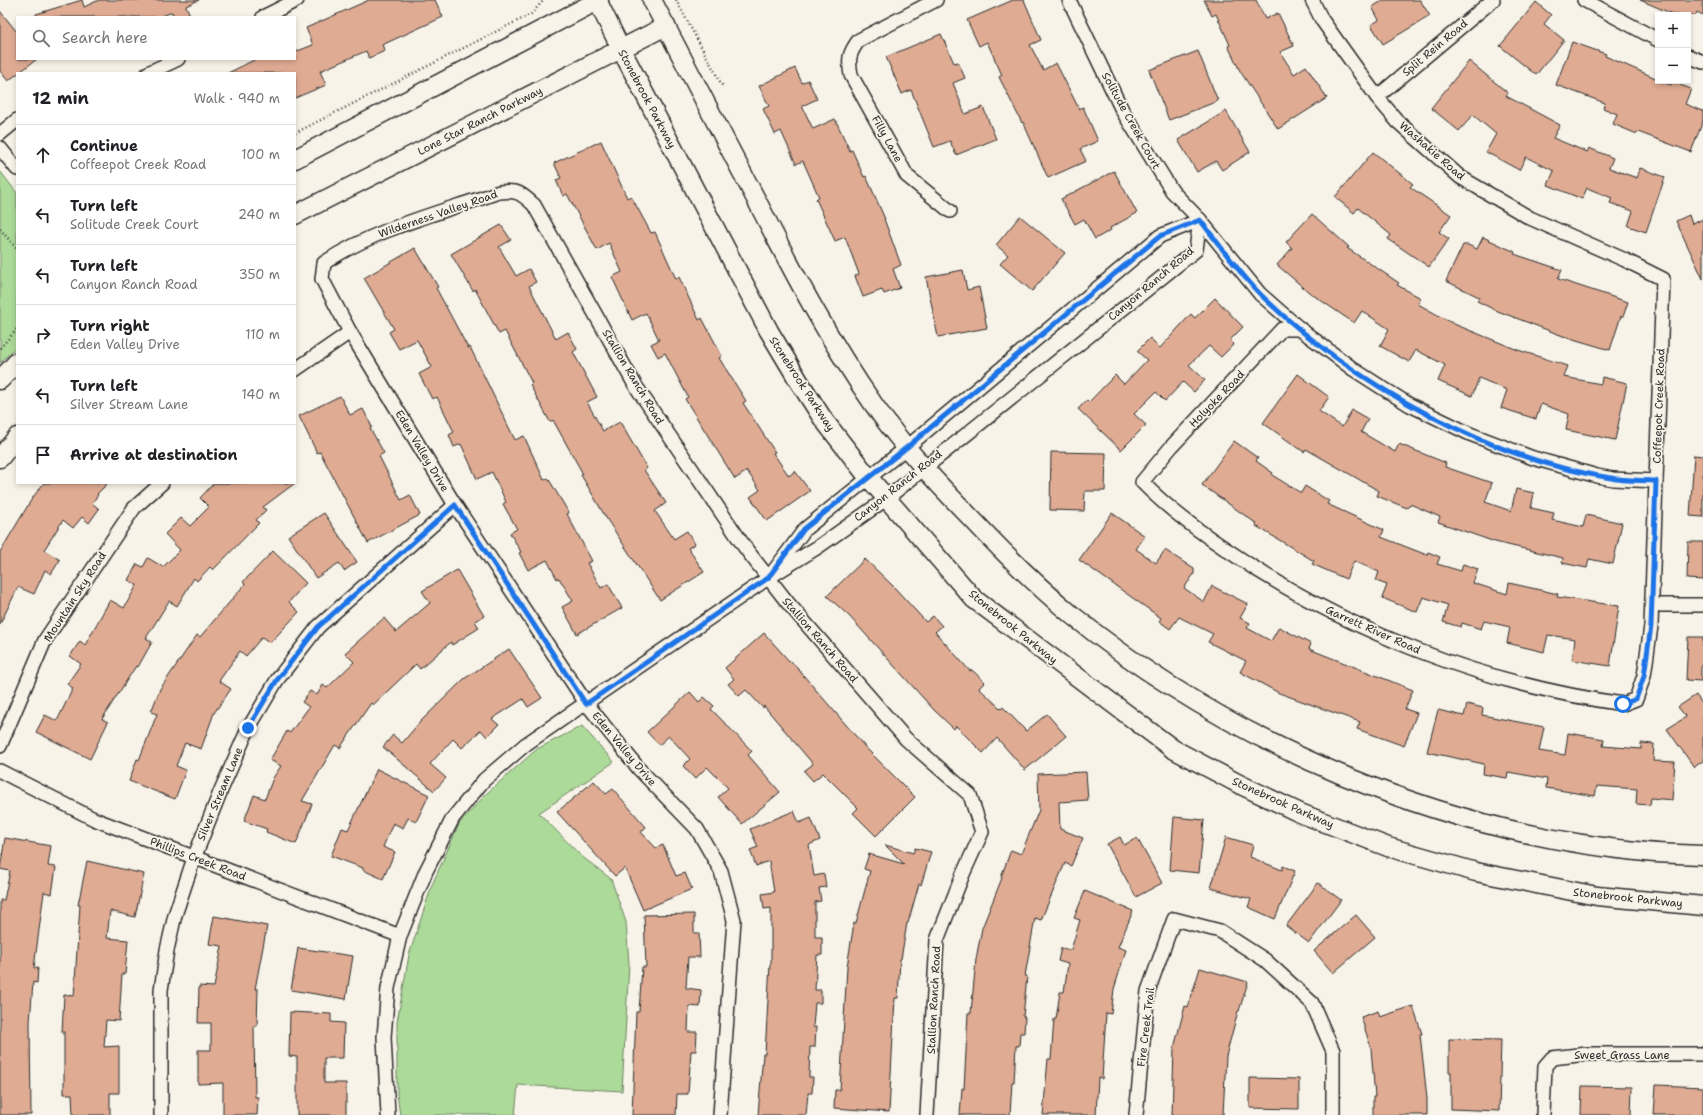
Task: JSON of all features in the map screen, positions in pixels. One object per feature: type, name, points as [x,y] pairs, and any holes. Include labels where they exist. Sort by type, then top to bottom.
[{"type":"main road","points":[[296,158],[598,0]]},
{"type":"main road","name":"Stonebrook Parkway","points":[[598,0],[621,49],[769,331],[823,419],[868,477],[974,599],[1173,749],[1239,784],[1300,813],[1388,847],[1476,872],[1597,896],[1703,906]]},
{"type":"main road","points":[[652,0],[802,289],[840,355],[877,409],[922,468],[1010,559],[1072,614],[1145,670],[1277,745],[1341,775],[1432,808],[1498,826],[1565,841],[1645,852],[1703,855]]},
{"type":"main road","name":"Lone Star Ranch Parkway","points":[[296,215],[666,26]]},
{"type":"main road","points":[[0,380],[16,363]]},
{"type":"main road","points":[[0,458],[16,438]]},
{"type":"street","points":[[265,16],[297,0]]},
{"type":"street","name":"Filly Lane","points":[[936,0],[859,40],[851,51],[849,63],[851,75],[907,176],[950,212]]},
{"type":"street","name":"Solitude Creek Court","points":[[1070,0],[1122,110],[1172,191],[1200,220],[1260,294],[1300,329],[1381,388],[1416,408],[1470,434],[1533,458],[1597,476],[1613,479],[1656,481]]},
{"type":"street","name":"Washakie Road","points":[[1312,0],[1322,20],[1377,96],[1398,122],[1460,177],[1530,218],[1625,260],[1663,279]]},
{"type":"street","name":"Split Rein Road","points":[[1377,96],[1493,0]]},
{"type":"street","points":[[1584,0],[1655,38]]},
{"type":"street","points":[[1691,57],[1703,62]]},
{"type":"street","points":[[150,72],[176,60]]},
{"type":"street","points":[[0,134],[16,121]]},
{"type":"street","points":[[0,148],[16,168]]},
{"type":"street","name":"Wilderness Valley Road","points":[[350,332],[322,279],[324,263],[342,251],[391,229],[499,192],[514,190]]},
{"type":"street","name":"Stallion Ranch Road","points":[[514,190],[524,196],[534,206],[635,385],[746,549],[768,578],[906,739],[970,795],[982,832],[963,874],[937,940],[927,1115]]},
{"type":"street","name":"Canyon Ranch Road","points":[[388,1115],[384,1037],[388,988],[400,936],[426,871],[453,818],[484,780],[526,744],[768,578],[818,547],[886,498],[1196,250],[1200,220],[1160,236],[906,448],[804,529],[768,578]]},
{"type":"street","name":"Coffeepot Creek Road","points":[[1636,699],[1644,676],[1652,605],[1663,279]]},
{"type":"street","name":"Holyoke Road","points":[[1142,482],[1172,446],[1282,329],[1300,329]]},
{"type":"street","points":[[296,369],[350,332]]},
{"type":"street","name":"Eden Valley Drive","points":[[350,332],[455,505],[586,704],[639,769],[697,829],[721,871],[734,920],[720,1115]]},
{"type":"street","name":"Garrett River Road","points":[[1142,482],[1180,516],[1246,563],[1316,604],[1384,637],[1450,663],[1528,686],[1623,704],[1636,699]]},
{"type":"street","name":"Mountain Sky Road","points":[[0,746],[46,640],[134,508],[161,484]]},
{"type":"street","name":"Silver Stream Lane","points":[[162,1115],[161,990],[167,950],[175,916],[194,858],[248,728],[277,680],[318,627],[455,505]]},
{"type":"street","points":[[1652,605],[1703,605]]},
{"type":"street","name":"Phillips Creek Road","points":[[0,771],[94,819],[400,936]]},
{"type":"street","name":"Fire Creek Trail","points":[[1136,1115],[1148,991],[1174,919],[1220,931],[1265,960],[1312,1003],[1334,1051],[1333,1115]]},
{"type":"street","name":"Sweet Grass Lane","points":[[1543,1115],[1544,1066],[1552,1058],[1565,1055],[1703,1054]]},
{"type":"path","points":[[296,133],[531,14],[544,0]]},
{"type":"path","points":[[676,0],[723,87]]},
{"type":"path","points":[[0,229],[16,248]]},
{"type":"path","points":[[0,348],[16,330]]},
{"type":"green space","points":[[0,171],[16,192],[16,347],[0,363]]},
{"type":"green space","points":[[582,726],[614,762],[539,813],[580,855],[611,879],[626,922],[629,964],[622,1091],[518,1085],[515,1115],[400,1115],[397,1094],[397,1022],[409,955],[432,885],[459,824],[486,794],[537,749]]},
{"type":"building","points":[[82,0],[84,7],[99,0],[199,0],[186,6],[191,16],[174,16],[172,12],[162,16],[36,16],[36,14]]},
{"type":"building","points":[[369,0],[435,0],[443,17],[382,45],[385,51],[369,58],[366,51],[320,71],[326,85],[296,98],[296,72],[230,72],[254,60],[296,60],[296,52],[313,45],[306,28]]},
{"type":"building","points":[[1013,0],[1024,0],[1041,40],[1030,45],[1043,70],[1056,63],[1079,109],[1083,107],[1098,141],[1080,149],[1086,161],[1048,178],[1023,122],[1022,123],[999,77],[1002,75],[987,42],[979,46],[967,20]]},
{"type":"building","points":[[1204,0],[1256,0],[1265,19],[1278,13],[1294,46],[1280,52],[1294,74],[1306,66],[1327,98],[1278,129],[1240,71],[1228,46],[1230,45],[1216,14],[1212,16]]},
{"type":"building","points":[[1384,0],[1420,0],[1430,16],[1383,44],[1371,25],[1379,20],[1372,7]]},
{"type":"building","points":[[1640,0],[1703,0],[1703,15],[1697,12],[1696,15],[1691,15],[1691,12],[1668,12]]},
{"type":"building","points":[[1536,2],[1551,15],[1544,24],[1564,40],[1536,75],[1500,46]]},
{"type":"building","points":[[0,11],[16,31],[16,60],[36,60],[20,72],[16,72],[16,75],[8,81],[0,71]]},
{"type":"building","points":[[941,34],[954,63],[958,62],[965,78],[953,83],[965,114],[983,107],[996,139],[956,155],[950,141],[934,147],[911,90],[902,94],[886,57]]},
{"type":"building","points":[[1572,42],[1606,54],[1605,56],[1655,78],[1655,84],[1677,84],[1691,89],[1685,104],[1703,111],[1703,121],[1691,152],[1638,132],[1637,134],[1613,124],[1617,114],[1603,108],[1605,103],[1556,85]]},
{"type":"building","points":[[1198,51],[1218,101],[1169,120],[1149,70]]},
{"type":"building","points":[[1469,61],[1508,93],[1506,96],[1560,125],[1553,138],[1587,152],[1589,148],[1613,158],[1609,168],[1637,178],[1640,168],[1665,177],[1646,232],[1628,226],[1633,211],[1610,203],[1612,198],[1587,188],[1582,199],[1548,185],[1554,171],[1526,157],[1519,170],[1486,152],[1496,134],[1473,115],[1459,131],[1431,108]]},
{"type":"building","points":[[795,68],[802,83],[808,80],[817,99],[802,106],[813,129],[835,119],[850,151],[852,150],[864,177],[866,176],[885,219],[901,265],[893,269],[900,288],[884,294],[882,290],[863,297],[855,276],[859,274],[845,237],[835,241],[816,199],[819,197],[803,161],[796,164],[781,131],[775,134],[763,109],[769,106],[759,86]]},
{"type":"building","points":[[1226,111],[1250,152],[1222,170],[1216,161],[1197,172],[1178,140]]},
{"type":"building","points":[[601,141],[627,198],[631,196],[651,233],[655,232],[676,279],[679,277],[699,320],[702,318],[722,356],[719,358],[746,401],[743,403],[775,452],[773,453],[789,476],[795,471],[810,491],[767,521],[750,497],[760,490],[747,471],[735,479],[685,399],[688,397],[665,353],[658,357],[651,344],[659,340],[646,313],[632,320],[612,277],[622,272],[609,243],[597,250],[567,194],[563,196],[556,180],[561,178],[554,163]]},
{"type":"building","points":[[1373,152],[1413,184],[1410,187],[1451,215],[1439,232],[1449,239],[1429,267],[1388,239],[1391,235],[1358,208],[1354,213],[1335,197]]},
{"type":"building","points":[[1114,171],[1137,213],[1110,228],[1111,230],[1095,239],[1084,219],[1075,224],[1061,199]]},
{"type":"building","points":[[1312,214],[1349,247],[1347,248],[1399,283],[1397,285],[1421,298],[1418,304],[1454,324],[1518,350],[1568,366],[1564,377],[1601,384],[1602,377],[1627,383],[1615,440],[1566,430],[1569,414],[1541,404],[1536,419],[1501,408],[1507,390],[1479,378],[1472,396],[1438,381],[1445,365],[1416,350],[1409,362],[1380,346],[1389,329],[1362,311],[1354,323],[1310,293],[1277,265],[1292,248],[1286,242]]},
{"type":"building","points":[[1689,215],[1692,224],[1703,219],[1703,279],[1676,221]]},
{"type":"building","points":[[1020,216],[1065,253],[1032,291],[1000,264],[1008,255],[996,245]]},
{"type":"building","points":[[501,225],[511,240],[499,247],[516,276],[529,269],[536,282],[529,286],[556,339],[568,332],[577,349],[573,352],[597,397],[587,402],[603,431],[620,422],[647,468],[644,470],[666,503],[655,511],[674,539],[687,531],[695,544],[688,548],[704,572],[660,600],[608,521],[581,475],[583,474],[553,420],[550,422],[530,385],[532,383],[505,331],[499,334],[475,289],[473,291],[451,254]]},
{"type":"building","points":[[1483,237],[1515,252],[1514,254],[1562,270],[1558,279],[1628,302],[1623,317],[1621,316],[1610,350],[1563,336],[1495,310],[1477,301],[1479,297],[1446,281],[1463,245],[1468,245],[1477,249]]},
{"type":"building","points":[[415,248],[438,287],[436,288],[468,348],[470,347],[515,440],[524,436],[544,480],[548,478],[569,513],[567,514],[592,561],[587,563],[601,588],[608,584],[622,608],[577,634],[562,607],[573,601],[559,578],[557,579],[547,560],[528,570],[519,553],[521,552],[510,533],[517,529],[503,504],[506,502],[492,472],[477,479],[461,444],[454,447],[449,435],[454,432],[437,397],[432,399],[419,374],[432,367],[417,340],[399,349],[389,332],[394,329],[364,278]]},
{"type":"building","points":[[963,270],[967,290],[979,287],[987,328],[938,337],[926,277]]},
{"type":"building","points":[[1215,298],[1243,327],[1230,340],[1234,344],[1221,357],[1209,346],[1189,365],[1205,380],[1194,392],[1183,382],[1165,401],[1156,392],[1134,414],[1146,425],[1121,450],[1078,409],[1087,400],[1089,402],[1115,375],[1124,384],[1147,360],[1137,351],[1150,338],[1160,348],[1191,314],[1195,318]]},
{"type":"building","points":[[1298,374],[1329,397],[1319,411],[1342,427],[1352,410],[1368,419],[1361,432],[1395,452],[1399,444],[1446,463],[1445,467],[1492,483],[1485,502],[1511,511],[1516,489],[1534,493],[1531,508],[1554,513],[1552,520],[1583,527],[1586,515],[1622,523],[1613,564],[1589,559],[1587,568],[1562,563],[1563,558],[1495,542],[1438,522],[1440,517],[1410,504],[1407,508],[1377,496],[1379,491],[1306,449],[1304,452],[1263,423]]},
{"type":"building","points":[[340,396],[350,415],[363,409],[372,427],[370,428],[384,453],[379,456],[401,500],[410,495],[420,515],[368,543],[320,452],[317,453],[299,416]]},
{"type":"building","points":[[1234,441],[1258,458],[1256,461],[1273,473],[1272,475],[1301,493],[1305,486],[1329,501],[1327,504],[1384,530],[1381,537],[1427,555],[1428,552],[1440,557],[1437,564],[1461,571],[1463,564],[1478,569],[1473,583],[1507,594],[1509,583],[1558,594],[1557,597],[1619,606],[1610,666],[1572,660],[1575,639],[1548,635],[1544,652],[1507,643],[1510,627],[1484,621],[1481,629],[1462,623],[1461,627],[1443,622],[1448,605],[1423,597],[1417,612],[1382,598],[1387,585],[1376,581],[1379,572],[1354,561],[1346,579],[1312,564],[1314,561],[1256,526],[1257,524],[1202,485]]},
{"type":"building","points":[[1051,452],[1106,453],[1105,491],[1085,491],[1084,511],[1050,510]]},
{"type":"building","points":[[1694,455],[1703,456],[1703,517],[1690,516]]},
{"type":"building","points":[[43,484],[107,484],[97,494],[98,495],[92,503],[99,509],[89,523],[82,517],[73,528],[63,520],[44,550],[60,560],[51,574],[45,570],[34,594],[18,587],[0,624],[0,552],[33,497]]},
{"type":"building","points":[[213,484],[294,484],[263,507],[266,510],[256,520],[259,523],[213,570],[210,567],[197,581],[194,578],[177,606],[169,601],[146,638],[152,642],[138,667],[136,666],[102,719],[108,722],[90,759],[36,732],[45,715],[57,721],[73,688],[67,684],[81,664],[70,656],[80,641],[85,645],[110,600],[124,608],[137,585],[128,580],[137,564],[143,567],[148,558],[163,567],[180,550],[165,534],[181,518],[190,526],[209,507],[200,498]]},
{"type":"building","points":[[324,513],[357,562],[344,571],[339,563],[316,578],[288,536]]},
{"type":"building","points":[[1112,513],[1145,536],[1136,549],[1156,563],[1165,550],[1194,569],[1194,574],[1184,588],[1204,602],[1212,586],[1248,604],[1240,618],[1250,623],[1247,628],[1271,641],[1279,627],[1311,644],[1309,649],[1413,690],[1405,709],[1417,713],[1404,746],[1357,729],[1360,722],[1279,693],[1240,672],[1246,661],[1208,642],[1213,634],[1179,617],[1170,629],[1159,621],[1161,618],[1079,560]]},
{"type":"building","points":[[1688,542],[1703,542],[1703,580],[1687,579]]},
{"type":"building","points":[[273,551],[306,583],[289,602],[299,612],[270,643],[262,637],[246,656],[240,651],[219,681],[231,689],[214,713],[201,749],[185,743],[176,766],[186,770],[175,799],[129,781],[157,714],[151,712],[160,689],[197,635],[200,637],[245,584],[243,582]]},
{"type":"building","points":[[865,559],[893,586],[926,622],[933,616],[942,626],[935,632],[970,671],[972,670],[985,682],[979,688],[1001,709],[1003,707],[1026,731],[1047,714],[1066,736],[1025,770],[997,738],[983,753],[956,726],[954,729],[934,710],[849,616],[827,596]]},
{"type":"building","points":[[457,570],[484,616],[475,621],[479,628],[452,645],[451,642],[420,669],[416,664],[373,705],[371,703],[340,748],[335,745],[302,801],[312,804],[296,844],[266,832],[267,829],[244,821],[254,795],[265,799],[273,778],[281,766],[270,760],[287,731],[290,733],[309,707],[302,702],[310,691],[317,695],[323,685],[327,688],[354,662],[345,653],[384,618],[396,632],[430,603],[422,591]]},
{"type":"building","points":[[764,633],[790,662],[791,661],[866,748],[915,797],[876,836],[853,813],[858,808],[823,773],[813,781],[804,771],[813,764],[764,706],[763,708],[746,690],[739,696],[728,684],[734,679],[725,668]]},
{"type":"building","points":[[1688,637],[1703,637],[1703,666],[1701,666],[1701,681],[1686,680]]},
{"type":"building","points":[[509,649],[542,698],[528,707],[523,699],[492,719],[499,725],[487,737],[481,730],[462,748],[453,739],[430,764],[446,778],[434,791],[383,747],[393,735],[402,743],[420,722],[464,679]]},
{"type":"building","points":[[690,692],[699,702],[704,697],[714,706],[711,709],[752,751],[748,755],[780,792],[742,824],[718,797],[728,788],[707,767],[695,779],[683,766],[690,759],[669,736],[659,745],[647,732]]},
{"type":"building","points":[[1696,695],[1703,705],[1703,761],[1694,767],[1667,729],[1686,717],[1678,707]]},
{"type":"building","points":[[1467,704],[1483,708],[1482,715],[1544,727],[1539,751],[1565,755],[1568,733],[1604,739],[1603,746],[1641,749],[1641,743],[1654,744],[1653,761],[1675,762],[1672,800],[1651,798],[1650,805],[1636,804],[1637,789],[1597,786],[1595,796],[1546,788],[1547,779],[1508,772],[1507,778],[1483,774],[1484,764],[1427,752],[1438,710],[1464,716]]},
{"type":"building","points":[[377,769],[429,795],[416,822],[408,818],[403,828],[393,823],[383,847],[395,852],[383,879],[363,870],[363,868],[331,856],[342,828],[348,830]]},
{"type":"building","points":[[1086,772],[1088,800],[1059,802],[1060,829],[1083,838],[1071,866],[1065,863],[1041,920],[1035,918],[1025,976],[1027,976],[1023,1017],[1025,1017],[1024,1033],[1020,1033],[1019,1046],[1016,1046],[1010,1115],[960,1115],[962,1088],[964,1089],[968,1013],[971,1013],[976,959],[982,928],[1002,878],[1001,877],[1011,850],[1021,854],[1039,810],[1038,774]]},
{"type":"building","points":[[594,781],[606,794],[613,789],[646,827],[641,832],[656,848],[663,845],[676,876],[685,873],[692,889],[643,910],[625,868],[615,876],[557,812]]},
{"type":"building","points":[[794,811],[799,823],[811,818],[820,840],[809,845],[814,876],[824,874],[826,887],[819,888],[821,901],[815,902],[815,937],[822,937],[822,955],[817,955],[815,990],[821,990],[821,1003],[815,1003],[813,1027],[816,1027],[815,1047],[810,1047],[809,1077],[813,1077],[812,1093],[808,1093],[806,1115],[758,1115],[763,1054],[765,1054],[771,964],[771,908],[764,909],[762,894],[774,892],[769,861],[756,866],[750,850],[758,847],[750,829]]},
{"type":"building","points":[[1174,817],[1204,820],[1199,873],[1170,870]]},
{"type":"building","points":[[1120,837],[1124,845],[1137,838],[1162,883],[1136,897],[1107,844]]},
{"type":"building","points":[[1226,837],[1253,845],[1250,857],[1282,870],[1283,866],[1295,871],[1275,919],[1248,907],[1251,899],[1211,888]]},
{"type":"building","points":[[5,838],[51,846],[48,866],[56,867],[52,894],[44,892],[34,968],[38,968],[37,983],[33,982],[30,1022],[31,1115],[0,1115],[0,900],[4,900],[10,871],[0,869]]},
{"type":"building","points":[[885,845],[913,853],[915,848],[931,852],[907,923],[900,959],[898,998],[895,998],[889,1112],[834,1108],[835,1090],[840,1090],[847,967],[854,923],[856,923],[870,871],[864,869],[869,854],[904,864]]},
{"type":"building","points":[[87,861],[144,874],[135,917],[110,911],[107,938],[128,940],[125,974],[122,974],[119,1021],[106,1020],[104,1047],[119,1046],[119,1093],[110,1093],[110,1115],[73,1115],[72,1094],[64,1094],[64,1032],[62,1032],[64,995],[74,996],[80,905],[78,905]]},
{"type":"building","points":[[1318,883],[1341,900],[1309,943],[1286,926]]},
{"type":"building","points":[[1085,891],[1133,911],[1118,947],[1126,950],[1114,989],[1111,1014],[1106,1013],[1102,1079],[1098,1078],[1096,1115],[1043,1115],[1048,1059],[1051,1059],[1054,1019],[1056,1019],[1060,992],[1064,992],[1068,964],[1058,961],[1061,948],[1071,950],[1080,920],[1074,918]]},
{"type":"building","points":[[694,914],[694,933],[699,933],[700,957],[688,957],[686,988],[701,990],[700,1007],[689,1006],[688,1032],[697,1032],[696,1051],[691,1051],[688,1094],[677,1094],[676,1115],[632,1115],[636,1012],[639,1012],[642,967],[646,967],[644,915]]},
{"type":"building","points":[[1356,915],[1375,937],[1333,973],[1314,951]]},
{"type":"building","points":[[214,916],[267,926],[255,989],[258,989],[257,1026],[254,1026],[255,1097],[258,1097],[257,1115],[223,1115],[223,1083],[198,1084],[198,1050],[211,1050],[211,1023],[198,1023],[199,986],[214,987],[222,946],[209,944]]},
{"type":"building","points":[[298,948],[353,956],[346,999],[291,990]]},
{"type":"building","points":[[1200,968],[1248,982],[1238,1011],[1226,1056],[1223,1115],[1172,1115],[1174,1048],[1185,1006],[1188,1007]]},
{"type":"building","points":[[1413,1006],[1422,1034],[1420,1034],[1427,1098],[1427,1115],[1373,1115],[1373,1097],[1375,1097],[1371,1048],[1361,1017],[1378,1011],[1380,1017]]},
{"type":"building","points":[[290,1012],[331,1014],[331,1022],[344,1023],[343,1058],[324,1058],[324,1083],[346,1083],[346,1115],[297,1115],[297,1057],[289,1056]]},
{"type":"building","points":[[1449,1039],[1501,1040],[1499,1111],[1451,1109]]},
{"type":"building","points":[[1250,1078],[1299,1079],[1299,1109],[1250,1108]]},
{"type":"building","points":[[1656,1085],[1703,1087],[1703,1115],[1654,1115]]},
{"type":"building","points":[[1582,1086],[1632,1087],[1631,1115],[1581,1115]]},
{"type":"route","points":[[248,728],[277,680],[318,627],[455,505],[586,704],[768,578],[804,529],[906,448],[1160,236],[1200,220],[1260,294],[1326,350],[1381,388],[1440,420],[1470,434],[1533,458],[1565,468],[1613,479],[1656,481],[1651,626],[1644,676],[1636,699],[1623,704]]}]
